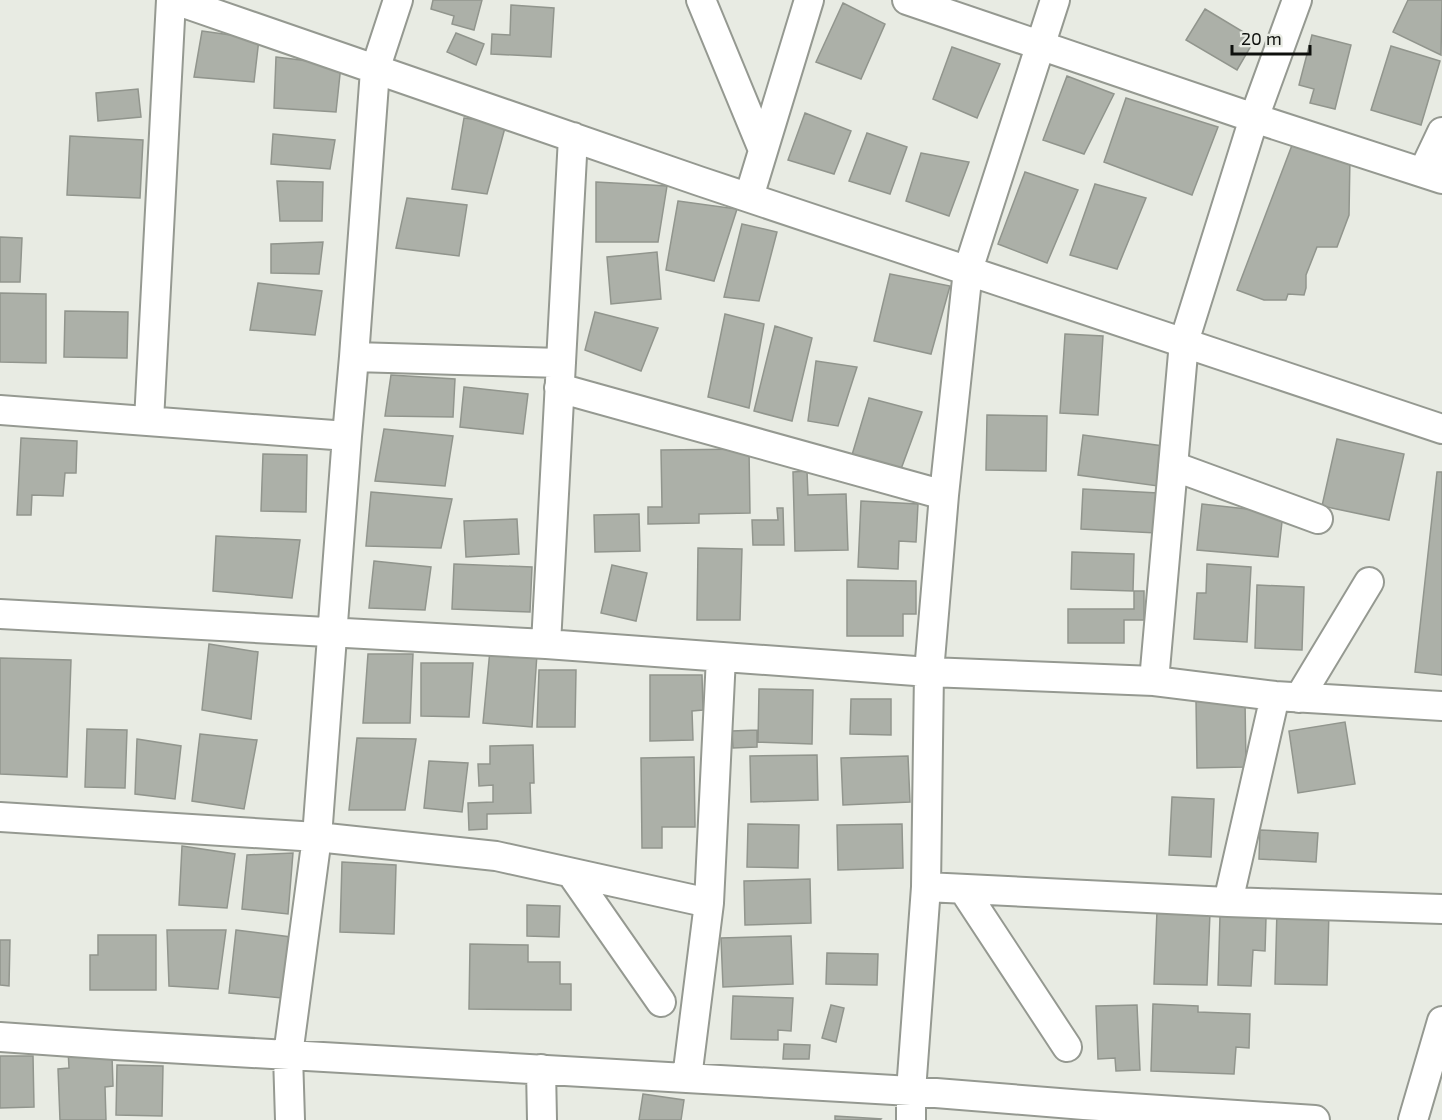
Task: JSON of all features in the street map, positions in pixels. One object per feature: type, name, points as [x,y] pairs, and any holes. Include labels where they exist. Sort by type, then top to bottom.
[{"type":"street","points":[[290,1120],[288,1055],[317,837],[375,70],[398,0]]},
{"type":"street","points":[[700,0],[764,150]]},
{"type":"street","points":[[749,197],[809,0]]},
{"type":"street","points":[[907,0],[1433,176],[1442,132]]},
{"type":"street","points":[[911,1120],[911,1090],[927,887],[928,672],[968,270],[1055,0]]},
{"type":"street","points":[[1154,681],[1184,342],[1254,118],[1297,0]]},
{"type":"street","points":[[149,421],[185,2],[375,70],[1442,429]]},
{"type":"street","points":[[546,644],[573,137]]},
{"type":"street","points":[[354,357],[560,376],[944,495]]},
{"type":"street","points":[[0,410],[347,436]]},
{"type":"street","points":[[1173,466],[1317,519]]},
{"type":"street","points":[[1228,902],[1287,697],[1369,582]]},
{"type":"street","points":[[0,614],[546,644],[928,672],[1154,681],[1287,697],[1442,706]]},
{"type":"street","points":[[687,1078],[709,903],[721,657]]},
{"type":"street","points":[[0,816],[317,837],[496,856],[709,903]]},
{"type":"street","points":[[571,873],[661,1002]]},
{"type":"street","points":[[927,887],[1228,902],[1442,909]]},
{"type":"street","points":[[963,889],[1067,1047]]},
{"type":"street","points":[[1413,1120],[1442,1021]]},
{"type":"street","points":[[0,1037],[911,1090],[1084,1105],[1315,1120]]},
{"type":"street","points":[[541,1069],[542,1120]]},
{"type":"building","points":[[433,0],[482,0],[474,30],[452,24],[454,16],[431,9]]},
{"type":"building","points":[[1408,0],[1442,0],[1441,55],[1393,32]]},
{"type":"building","points":[[843,3],[885,24],[861,79],[816,62]]},
{"type":"building","points":[[511,5],[554,8],[551,57],[491,54],[492,34],[510,35]]},
{"type":"building","points":[[1205,9],[1255,39],[1237,70],[1186,40]]},
{"type":"building","points":[[202,31],[259,39],[254,82],[194,77]]},
{"type":"building","points":[[456,33],[484,44],[476,65],[447,52]]},
{"type":"building","points":[[1312,35],[1351,45],[1335,109],[1310,103],[1314,89],[1299,85]]},
{"type":"building","points":[[1391,46],[1440,61],[1421,125],[1371,110]]},
{"type":"building","points":[[952,47],[1000,64],[977,118],[933,99]]},
{"type":"building","points":[[276,57],[341,65],[336,112],[274,108]]},
{"type":"building","points":[[1067,76],[1114,94],[1084,154],[1043,140]]},
{"type":"building","points":[[138,89],[141,117],[98,121],[96,93]]},
{"type":"building","points":[[1126,98],[1218,127],[1192,195],[1104,162]]},
{"type":"building","points":[[805,113],[851,131],[834,174],[788,160]]},
{"type":"building","points":[[464,118],[506,124],[487,194],[452,189]]},
{"type":"building","points":[[867,133],[907,147],[890,194],[849,181]]},
{"type":"building","points":[[273,134],[335,140],[330,169],[271,164]]},
{"type":"building","points":[[70,136],[143,140],[140,198],[67,195]]},
{"type":"building","points":[[1294,140],[1350,157],[1349,215],[1337,247],[1317,247],[1306,275],[1304,295],[1288,294],[1286,300],[1264,300],[1237,290]]},
{"type":"building","points":[[921,153],[969,162],[949,216],[906,201]]},
{"type":"building","points":[[1025,172],[1078,190],[1047,263],[998,244]]},
{"type":"building","points":[[277,181],[323,182],[322,221],[280,221]]},
{"type":"building","points":[[596,182],[667,186],[658,242],[596,242]]},
{"type":"building","points":[[1095,184],[1146,198],[1117,269],[1070,255]]},
{"type":"building","points":[[407,198],[467,205],[459,256],[396,248]]},
{"type":"building","points":[[678,201],[737,209],[714,281],[666,270]]},
{"type":"building","points":[[742,224],[777,232],[759,301],[724,297]]},
{"type":"building","points":[[0,237],[22,238],[20,282],[0,282]]},
{"type":"building","points":[[323,242],[319,274],[271,273],[271,244]]},
{"type":"building","points":[[657,252],[661,299],[611,304],[607,257]]},
{"type":"building","points":[[890,274],[950,286],[931,354],[874,341]]},
{"type":"building","points":[[258,283],[322,291],[315,335],[250,330]]},
{"type":"building","points":[[0,293],[46,294],[46,363],[0,362]]},
{"type":"building","points":[[65,311],[128,312],[127,358],[64,357]]},
{"type":"building","points":[[595,312],[658,328],[641,371],[585,350]]},
{"type":"building","points":[[725,314],[764,324],[749,408],[708,397]]},
{"type":"building","points":[[775,326],[812,338],[792,421],[754,411]]},
{"type":"building","points":[[1065,334],[1103,336],[1098,415],[1060,413]]},
{"type":"building","points":[[816,361],[857,367],[838,426],[808,421]]},
{"type":"building","points":[[391,375],[455,379],[453,417],[385,416]]},
{"type":"building","points":[[464,387],[528,394],[523,434],[460,427]]},
{"type":"building","points":[[869,398],[922,412],[901,469],[852,455]]},
{"type":"building","points":[[987,415],[1047,416],[1046,471],[986,470]]},
{"type":"building","points":[[384,429],[453,436],[445,486],[375,481]]},
{"type":"building","points":[[1083,435],[1163,446],[1158,486],[1078,475]]},
{"type":"building","points":[[21,438],[77,441],[76,473],[65,473],[63,496],[32,495],[31,515],[17,515]]},
{"type":"building","points":[[1337,439],[1404,454],[1389,520],[1322,506]]},
{"type":"building","points":[[749,449],[750,513],[699,514],[699,523],[648,524],[648,507],[662,507],[661,450]]},
{"type":"building","points":[[263,454],[307,455],[306,512],[261,511]]},
{"type":"building","points":[[807,471],[808,495],[846,494],[848,550],[795,551],[793,472]]},
{"type":"building","points":[[1437,472],[1442,472],[1442,675],[1415,672]]},
{"type":"building","points":[[1083,489],[1158,493],[1156,533],[1081,529]]},
{"type":"building","points":[[371,492],[452,499],[441,548],[366,546]]},
{"type":"building","points":[[861,501],[918,504],[916,542],[899,541],[898,569],[858,567]]},
{"type":"building","points":[[1202,504],[1283,513],[1278,557],[1197,550]]},
{"type":"building","points":[[777,508],[783,508],[784,545],[753,545],[752,520],[778,520]]},
{"type":"building","points":[[639,514],[640,551],[595,552],[594,515]]},
{"type":"building","points":[[517,519],[519,554],[466,557],[464,521]]},
{"type":"building","points":[[216,536],[300,540],[292,598],[213,591]]},
{"type":"building","points":[[698,548],[742,549],[740,620],[697,620]]},
{"type":"building","points":[[1072,552],[1134,554],[1133,591],[1071,589]]},
{"type":"building","points":[[374,561],[431,567],[425,610],[369,608]]},
{"type":"building","points":[[454,564],[532,567],[530,612],[452,609]]},
{"type":"building","points":[[1207,564],[1251,567],[1247,642],[1194,639],[1197,593],[1206,593]]},
{"type":"building","points":[[612,565],[647,573],[636,621],[601,613]]},
{"type":"building","points":[[847,580],[916,581],[916,614],[903,614],[903,636],[847,636]]},
{"type":"building","points":[[1257,585],[1304,587],[1302,650],[1255,648]]},
{"type":"building","points":[[1134,591],[1144,591],[1144,620],[1124,620],[1124,643],[1068,643],[1068,609],[1134,609]]},
{"type":"building","points":[[209,644],[258,652],[251,719],[202,710]]},
{"type":"building","points":[[490,650],[537,654],[532,727],[483,723]]},
{"type":"building","points":[[368,654],[413,654],[410,723],[363,723]]},
{"type":"building","points":[[0,658],[71,660],[67,777],[0,774]]},
{"type":"building","points":[[421,663],[473,663],[469,717],[421,716]]},
{"type":"building","points":[[539,670],[576,670],[575,727],[537,727]]},
{"type":"building","points":[[650,675],[702,675],[703,710],[692,711],[693,740],[650,741]]},
{"type":"building","points":[[759,689],[813,690],[812,744],[758,742]]},
{"type":"building","points":[[851,699],[891,699],[891,735],[850,734]]},
{"type":"building","points":[[1196,700],[1245,700],[1246,767],[1197,768]]},
{"type":"building","points":[[1345,722],[1355,784],[1298,793],[1289,731]]},
{"type":"building","points":[[87,729],[127,730],[125,788],[85,787]]},
{"type":"building","points":[[757,730],[757,747],[733,748],[732,731]]},
{"type":"building","points":[[200,734],[257,740],[244,809],[192,801]]},
{"type":"building","points":[[357,738],[416,739],[405,810],[349,810]]},
{"type":"building","points":[[137,739],[181,746],[175,799],[135,794]]},
{"type":"building","points":[[533,745],[534,783],[530,783],[531,813],[487,814],[487,829],[469,830],[468,803],[493,802],[493,785],[479,786],[478,764],[490,764],[490,746]]},
{"type":"building","points":[[817,755],[818,800],[751,802],[750,756]]},
{"type":"building","points":[[908,756],[910,802],[843,805],[841,758]]},
{"type":"building","points":[[694,757],[695,827],[662,827],[662,848],[642,848],[641,758]]},
{"type":"building","points":[[429,761],[468,763],[462,812],[424,808]]},
{"type":"building","points":[[1172,797],[1214,799],[1211,857],[1169,855]]},
{"type":"building","points":[[748,824],[799,825],[798,868],[747,867]]},
{"type":"building","points":[[902,824],[903,868],[838,870],[837,825]]},
{"type":"building","points":[[1260,830],[1318,833],[1316,862],[1259,859]]},
{"type":"building","points":[[182,846],[235,854],[227,908],[179,905]]},
{"type":"building","points":[[293,853],[288,914],[242,909],[247,855]]},
{"type":"building","points":[[342,862],[396,865],[394,934],[340,932]]},
{"type":"building","points":[[810,879],[811,923],[745,925],[744,881]]},
{"type":"building","points":[[527,905],[560,906],[559,937],[527,936]]},
{"type":"building","points":[[1277,910],[1329,911],[1327,985],[1275,984]]},
{"type":"building","points":[[1157,911],[1210,913],[1207,985],[1154,984]]},
{"type":"building","points":[[1220,916],[1266,918],[1265,951],[1253,950],[1251,986],[1218,985]]},
{"type":"building","points":[[167,930],[226,930],[218,989],[169,986]]},
{"type":"building","points":[[236,930],[291,937],[282,998],[229,993]]},
{"type":"building","points":[[98,935],[156,935],[156,990],[90,990],[90,955],[98,955]]},
{"type":"building","points":[[791,936],[793,984],[723,987],[721,938]]},
{"type":"building","points":[[0,940],[10,940],[9,986],[0,985]]},
{"type":"building","points":[[470,944],[528,945],[528,962],[560,962],[560,984],[571,984],[571,1010],[469,1009]]},
{"type":"building","points":[[827,953],[878,954],[877,985],[826,984]]},
{"type":"building","points":[[733,996],[793,998],[791,1031],[778,1030],[778,1040],[731,1039]]},
{"type":"building","points":[[1153,1004],[1198,1006],[1198,1012],[1250,1014],[1249,1048],[1236,1047],[1234,1074],[1151,1071]]},
{"type":"building","points":[[831,1005],[844,1008],[836,1042],[822,1038]]},
{"type":"building","points":[[1137,1005],[1140,1070],[1116,1071],[1115,1058],[1098,1059],[1096,1006]]},
{"type":"building","points":[[784,1044],[810,1045],[809,1059],[783,1059]]},
{"type":"building","points":[[68,1049],[112,1056],[113,1086],[105,1087],[106,1120],[60,1120],[58,1069],[69,1068]]},
{"type":"building","points":[[0,1056],[33,1056],[34,1107],[0,1108]]},
{"type":"building","points":[[117,1065],[163,1066],[162,1116],[116,1115]]},
{"type":"building","points":[[643,1094],[684,1100],[681,1120],[639,1120]]},
{"type":"building","points":[[835,1116],[881,1119],[835,1120]]}]
